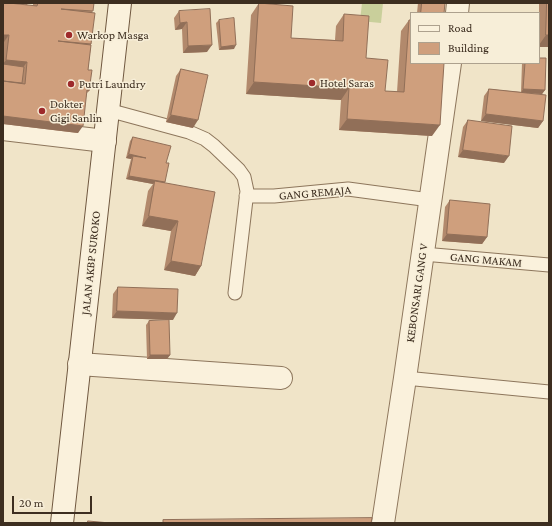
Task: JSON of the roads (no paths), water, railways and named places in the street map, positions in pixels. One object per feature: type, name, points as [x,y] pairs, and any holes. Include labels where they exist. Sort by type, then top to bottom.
[{"type":"street","name":"JALAN AKBP SUROKO","points":[[62,523],[120,3]]},
{"type":"street","name":"KEBONSARI GANG V","points":[[382,523],[405,378],[450,64]]},
{"type":"street","points":[[3,129],[105,141]]},
{"type":"street","points":[[79,364],[281,378]]},
{"type":"lane","points":[[108,110],[189,132],[205,139],[239,170],[245,182],[246,196],[235,293]]},
{"type":"lane","name":"GANG REMAJA","points":[[246,196],[274,196],[348,189],[430,200]]},
{"type":"lane","name":"GANG MAKAM","points":[[423,254],[549,265]]},
{"type":"lane","points":[[405,378],[549,392]]},
{"type":"place","name":"Warkop Masga","points":[[69,35]]},
{"type":"place","name":"Hotel Saras","points":[[312,83]]},
{"type":"place","name":"Putri Laundry","points":[[71,84]]},
{"type":"place","name":"Dokter Gigi Sanlin","points":[[42,111]]}]
